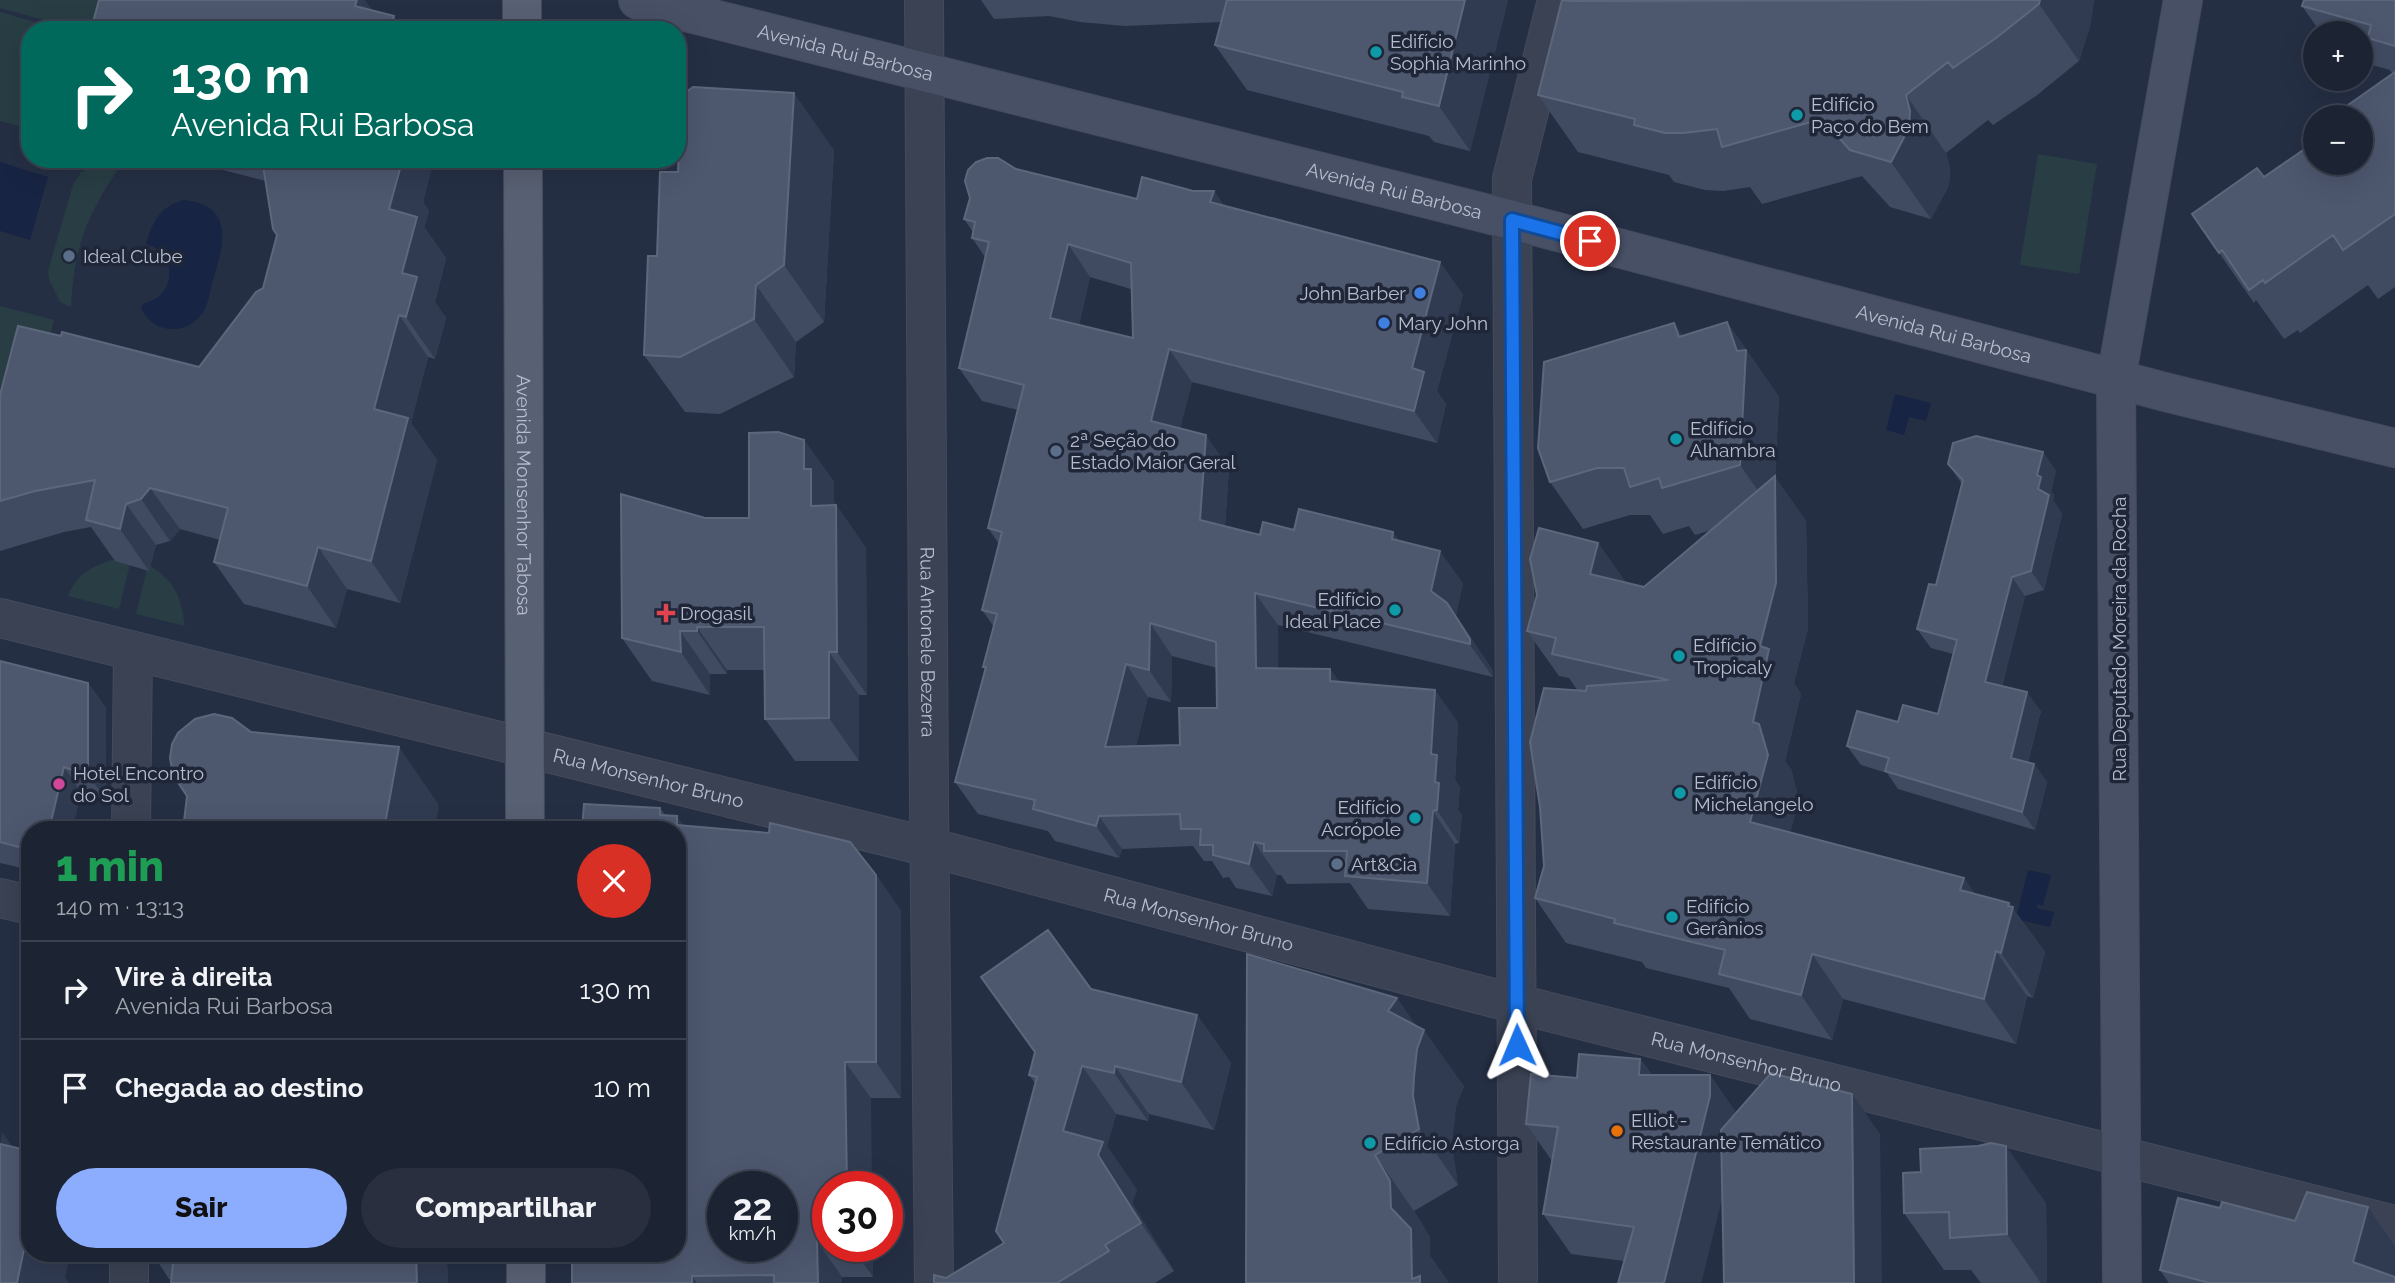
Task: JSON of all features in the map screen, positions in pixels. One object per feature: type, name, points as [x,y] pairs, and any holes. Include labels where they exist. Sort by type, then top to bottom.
[{"type":"main road","points":[[522,0],[522,21]]},
{"type":"main road","name":"Avenida Rui Barbosa","points":[[638,0],[1512,220],[2116,379],[2395,448]]},
{"type":"main road","name":"Rua Deputado Moreira da Rocha","points":[[2122,1283],[2116,379],[2183,0]]},
{"type":"main road","name":"Avenida Monsenhor Tabosa","points":[[523,168],[525,821]]},
{"type":"main road","points":[[526,1262],[526,1283]]},
{"type":"street","name":"Rua Antonele Bezerra","points":[[925,0],[934,1283]]},
{"type":"street","points":[[1518,1283],[1512,179],[1557,0]]},
{"type":"street","name":"Rua Monsenhor Bruno","points":[[0,618],[929,848],[1516,1003],[2395,1225]]},
{"type":"street","points":[[131,821],[133,651]]},
{"type":"street","points":[[0,898],[21,903]]},
{"type":"street","points":[[129,1262],[129,1283]]},
{"type":"green space","points":[[0,0],[123,0],[117,21],[48,21],[0,8]]},
{"type":"green space","points":[[0,12],[31,21],[21,21],[21,127],[0,121]]},
{"type":"green space","points":[[2038,154],[2097,164],[2079,274],[2020,265]]},
{"type":"green space","points":[[91,168],[119,168],[86,228],[76,264],[71,307],[60,302],[48,271],[73,185],[81,172]]},
{"type":"green space","points":[[0,306],[54,320],[0,531]]},
{"type":"green space","points":[[121,558],[131,560],[119,609],[68,596],[77,580],[89,570]]},
{"type":"green space","points":[[148,564],[175,589],[185,626],[136,614]]},
{"type":"water","points":[[0,162],[48,177],[30,240],[0,231]]},
{"type":"water","points":[[184,200],[212,210],[219,219],[222,243],[204,311],[187,326],[170,329],[153,323],[141,308],[143,304],[163,293],[169,275],[165,257],[158,249],[146,244],[163,210]]},
{"type":"water","points":[[1895,394],[1931,403],[1926,421],[1909,417],[1904,435],[1886,430]]},
{"type":"water","points":[[2028,870],[2051,875],[2043,906],[2037,904],[2037,908],[2054,912],[2050,927],[2016,919]]},
{"type":"building","points":[[99,0],[357,0],[355,6],[394,16],[393,21],[93,21]]},
{"type":"building","points":[[1227,0],[1465,0],[1439,106],[1402,97],[1403,92],[1215,45]]},
{"type":"building","points":[[1562,0],[2040,0],[2039,4],[1996,38],[1953,68],[1948,62],[1906,95],[1910,111],[1909,128],[1891,162],[1850,150],[1822,119],[1722,147],[1717,129],[1665,133],[1634,125],[1635,119],[1538,95]]},
{"type":"building","points":[[2304,0],[2395,0],[2395,46],[2373,39],[2373,21],[2356,21],[2302,6]]},
{"type":"building","points":[[2395,72],[2395,214],[2343,250],[2333,235],[2265,283],[2263,280],[2249,290],[2222,250],[2219,253],[2192,214],[2257,168],[2264,177],[2303,150],[2303,175],[2373,175],[2373,105],[2348,105],[2368,91],[2373,91],[2373,87]]},
{"type":"building","points":[[693,87],[794,93],[784,265],[756,285],[754,319],[680,357],[644,355],[648,256],[657,256],[660,172],[678,172],[678,168],[686,168],[686,92]]},
{"type":"building","points":[[998,158],[1016,169],[1137,199],[1142,177],[1193,191],[1214,191],[1210,202],[1440,262],[1412,368],[1424,372],[1414,411],[1169,349],[1151,421],[1206,435],[1200,520],[1260,535],[1263,522],[1294,530],[1299,509],[1393,532],[1392,539],[1440,551],[1431,591],[1447,603],[1470,639],[1470,644],[1255,593],[1256,668],[1330,669],[1330,681],[1435,690],[1431,754],[1437,755],[1435,782],[1439,783],[1437,810],[1433,811],[1427,883],[1345,876],[1347,851],[1264,851],[1264,844],[1254,842],[1249,864],[1213,855],[1213,845],[1200,845],[1201,829],[1181,829],[1180,814],[1099,816],[1096,826],[1033,809],[1035,800],[955,782],[986,667],[983,667],[997,614],[982,610],[1002,532],[988,528],[1024,385],[959,368],[989,242],[972,238],[975,222],[964,219],[970,198],[965,181],[968,170],[976,162]],"holes":[[[1068,244],[1131,263],[1133,338],[1050,318]],[[1150,623],[1216,642],[1217,708],[1179,708],[1180,745],[1105,747],[1126,664],[1149,670]]]},
{"type":"building","points":[[263,168],[400,169],[389,209],[417,217],[402,273],[417,277],[406,317],[399,315],[374,409],[408,418],[371,561],[318,547],[307,586],[214,562],[228,508],[150,488],[141,499],[126,504],[120,529],[86,520],[95,480],[35,491],[0,501],[0,395],[18,326],[61,336],[62,332],[199,367],[256,292],[263,288],[277,235],[273,229]]},
{"type":"building","points":[[1727,322],[1737,351],[1746,350],[1740,465],[1662,488],[1659,478],[1630,487],[1624,468],[1597,468],[1550,482],[1538,448],[1544,362],[1674,323],[1679,337]]},
{"type":"building","points":[[778,432],[804,440],[804,469],[811,469],[811,506],[836,505],[837,652],[829,652],[829,718],[765,719],[764,627],[697,627],[697,631],[680,631],[681,652],[622,638],[621,494],[705,518],[749,518],[749,433]]},
{"type":"building","points":[[1976,436],[2043,452],[2037,475],[2041,477],[2038,489],[2049,495],[2031,571],[2012,577],[1985,682],[2027,692],[2011,758],[2034,764],[2022,812],[1885,771],[1889,758],[1847,746],[1857,711],[1898,722],[1903,705],[1938,714],[1957,640],[1917,629],[1929,584],[1936,585],[1963,480],[1948,464],[1953,443]]},
{"type":"building","points":[[1775,476],[1776,583],[1760,646],[1769,649],[1753,722],[1759,724],[1768,755],[1750,822],[1964,878],[1960,890],[2009,903],[2008,906],[2013,907],[2001,953],[1996,951],[1984,999],[1812,954],[1801,995],[1719,974],[1725,950],[1614,923],[1615,919],[1535,898],[1544,866],[1540,807],[1530,742],[1544,688],[1586,691],[1587,686],[1669,680],[1552,654],[1556,638],[1527,631],[1537,595],[1530,559],[1539,528],[1598,543],[1590,574],[1644,587]]},
{"type":"building","points":[[0,661],[88,683],[88,775],[64,767],[51,821],[21,821],[21,848],[0,842]]},
{"type":"building","points":[[214,714],[232,718],[251,732],[399,747],[386,821],[184,821],[187,796],[173,775],[170,758],[172,744],[178,733],[195,719]]},
{"type":"building","points":[[584,804],[660,808],[660,815],[677,816],[677,821],[583,821]]},
{"type":"building","points":[[770,823],[850,842],[876,875],[876,1062],[845,1062],[847,1171],[812,1171],[812,1262],[818,1262],[818,1283],[774,1283],[774,1275],[692,1276],[692,1283],[572,1283],[572,1262],[686,1262],[686,826],[769,833]]},
{"type":"building","points":[[1048,930],[1091,989],[1197,1015],[1181,1082],[1115,1066],[1114,1073],[1082,1066],[1063,1131],[1103,1142],[1098,1155],[1141,1223],[1105,1245],[1109,1251],[1057,1283],[934,1283],[934,1275],[946,1278],[1004,1243],[996,1231],[1037,1077],[1029,1075],[1035,1052],[981,977]]},
{"type":"building","name":"Edifício Astorga","points":[[1247,954],[1397,998],[1388,1011],[1424,1030],[1417,1049],[1413,1096],[1419,1129],[1375,1155],[1390,1181],[1391,1208],[1411,1229],[1412,1279],[1420,1276],[1420,1283],[1246,1283]]},
{"type":"building","points":[[1579,1054],[1640,1059],[1639,1075],[1710,1075],[1710,1096],[1664,1283],[1618,1283],[1634,1227],[1543,1214],[1558,1127],[1526,1124],[1531,1074],[1577,1078]]},
{"type":"building","points":[[1771,1073],[1852,1094],[1854,1283],[1724,1283],[1721,1130]]},
{"type":"building","points":[[1991,1143],[2006,1146],[2007,1234],[1950,1238],[1949,1212],[1904,1213],[1903,1173],[1921,1172],[1920,1149]]},
{"type":"building","points":[[0,1144],[21,1149],[21,1262],[17,1283],[0,1283]]},
{"type":"building","points":[[2307,1192],[2368,1207],[2353,1262],[2395,1277],[2395,1283],[2210,1283],[2160,1270],[2178,1198],[2220,1208],[2222,1202],[2295,1221]]},
{"type":"building","points":[[173,1262],[416,1262],[417,1283],[171,1283]]},
{"type":"place","name":"Edifício Sophia Marinho","points":[[1376,52]]},
{"type":"place","name":"Edifício Paço do Bem","points":[[1797,115]]},
{"type":"place","name":"Ideal Clube","points":[[69,256]]},
{"type":"place","name":"John Barber","points":[[1420,293]]},
{"type":"place","name":"Mary John","points":[[1384,323]]},
{"type":"place","name":"Edifício Alhambra","points":[[1676,439]]},
{"type":"place","name":"2ª Seção do Estado Maior Geral","points":[[1056,451]]},
{"type":"place","name":"Edifício Ideal Place","points":[[1395,610]]},
{"type":"place","name":"Drogasil","points":[[666,613]]},
{"type":"place","name":"Edifício Tropicaly","points":[[1679,656]]},
{"type":"place","name":"Hotel Encontro do Sol","points":[[59,784]]},
{"type":"place","name":"Edifício Michelangelo","points":[[1680,793]]},
{"type":"place","name":"Edifício Acrópole","points":[[1415,818]]},
{"type":"place","name":"Art&Cia","points":[[1337,864]]},
{"type":"place","name":"Edifício Gerânios","points":[[1672,917]]},
{"type":"place","name":"Elliot - Restaurante Temático","points":[[1617,1131]]},
{"type":"place","name":"Edifício Astorga","points":[[1370,1143]]},
{"type":"route","points":[[1517,1045],[1512,220],[1590,241]]}]
